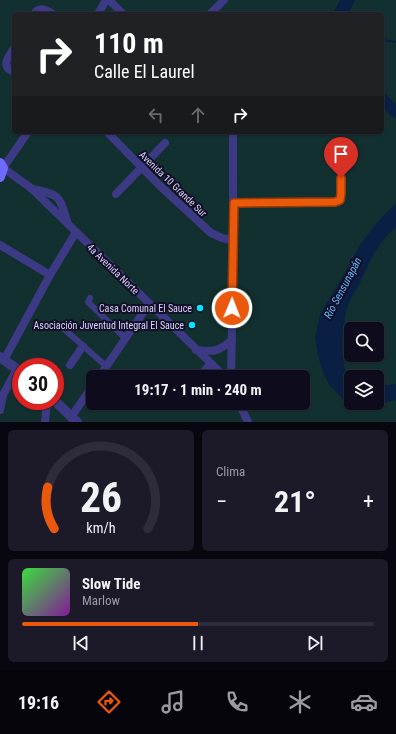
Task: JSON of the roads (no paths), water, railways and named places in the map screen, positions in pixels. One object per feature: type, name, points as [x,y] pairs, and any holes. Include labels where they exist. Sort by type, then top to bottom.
[{"type":"street","points":[[99,12],[107,0],[121,12]]},
{"type":"street","points":[[212,12],[224,0]]},
{"type":"street","points":[[35,12],[40,9],[49,12]]},
{"type":"street","points":[[12,52],[6,62],[6,66],[12,71]]},
{"type":"street","points":[[1,169],[27,134]]},
{"type":"street","name":"Avenida 10 Grande Sur","points":[[109,134],[186,211],[211,233],[222,238],[232,240]]},
{"type":"street","points":[[231,370],[233,277],[232,240],[234,203],[232,174],[233,134]]},
{"type":"street","points":[[116,194],[165,143]]},
{"type":"street","points":[[234,203],[335,202],[340,200],[341,194],[341,162]]},
{"type":"street","name":"4a Avenida Norte","points":[[1,169],[31,188],[217,370]]},
{"type":"street","points":[[31,188],[58,197],[68,225]]},
{"type":"street","points":[[12,365],[2,358],[76,232]]},
{"type":"street","points":[[0,245],[50,275]]},
{"type":"street","points":[[90,298],[88,302],[125,338]]},
{"type":"street","points":[[103,370],[149,304]]},
{"type":"street","points":[[67,326],[64,329],[106,366]]},
{"type":"street","points":[[196,350],[209,352],[216,351],[232,340]]},
{"type":"street","points":[[70,366],[83,346]]},
{"type":"street","points":[[204,370],[210,364]]},
{"type":"street","points":[[0,410],[3,396],[12,381]]},
{"type":"street","points":[[64,409],[75,419],[86,398]]},
{"type":"street","points":[[45,422],[46,410]]},
{"type":"street","points":[[243,410],[248,422]]},
{"type":"water","points":[[340,0],[355,0],[349,12],[333,12]]},
{"type":"water","points":[[384,93],[396,104],[396,119],[384,110]]},
{"type":"water","name":"Río Sensunapán","points":[[396,203],[396,227],[384,239],[369,263],[350,300],[346,314],[342,349],[345,370],[344,370],[344,399],[330,386],[324,375],[318,356],[315,338],[320,314],[360,245],[374,226]]},
{"type":"water","points":[[396,384],[396,400],[384,403],[384,385]]},
{"type":"waterway","points":[[384,40],[396,42]]},
{"type":"place","name":"Casa Comunal El Sauce","points":[[200,308]]},
{"type":"place","name":"Asociación Juventud Integral El Sauce","points":[[192,325]]}]
